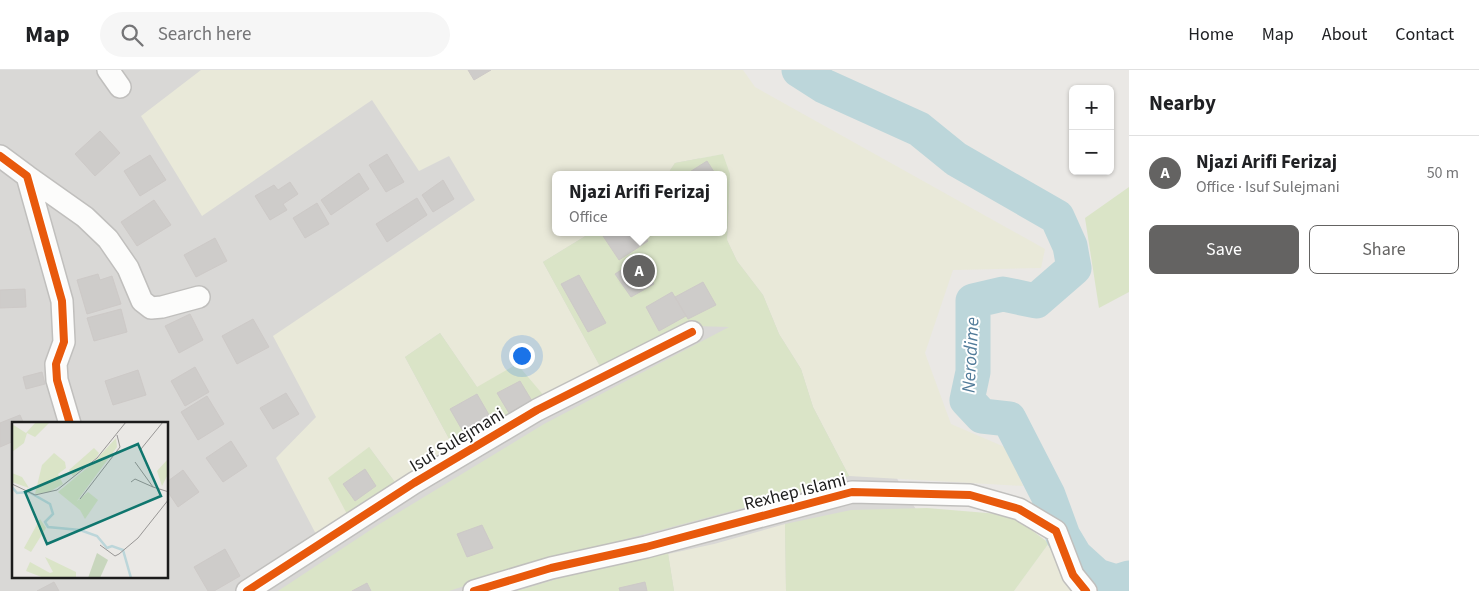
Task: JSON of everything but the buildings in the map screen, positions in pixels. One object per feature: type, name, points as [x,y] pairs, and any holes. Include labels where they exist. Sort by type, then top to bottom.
[{"type":"street","points":[[0,156],[85,217],[108,239],[128,268],[142,300],[151,308],[199,297]]},
{"type":"street","points":[[27,176],[62,300],[64,342],[56,364],[57,380],[69,422]]},
{"type":"street","name":"Isuf Sulejmani","points":[[247,591],[414,483],[537,410],[692,332]]},
{"type":"street","name":"Rexhep Islami","points":[[474,591],[552,568],[646,547],[852,492],[970,495],[1019,509],[1056,531],[1073,574],[1086,591]]},
{"type":"shaded area","points":[[0,70],[645,70],[708,171],[552,171],[552,236],[727,236],[727,202],[941,550],[842,591],[0,591]]},
{"type":"green space","points":[[201,70],[743,70],[755,87],[1045,249],[1041,268],[953,270],[925,353],[951,424],[1007,448],[1023,486],[849,476],[813,407],[801,369],[779,334],[763,295],[737,261],[727,240],[730,174],[723,154],[675,163],[670,171],[552,171],[552,236],[585,236],[543,262],[601,368],[545,397],[477,387],[440,333],[405,357],[454,448],[397,485],[369,447],[348,516],[317,536],[276,458],[316,417],[273,336],[475,200],[449,156],[419,171],[372,100],[202,216],[141,116]]},
{"type":"green space","points":[[723,154],[730,174],[727,240],[737,261],[763,295],[779,334],[801,369],[813,407],[849,476],[785,497],[532,564],[449,591],[278,591],[378,525],[544,424],[729,327],[694,326],[601,368],[543,262],[585,236],[727,236],[727,171],[670,171],[675,163]]},
{"type":"green space","points":[[1129,187],[1129,292],[1099,308],[1085,218]]},
{"type":"green space","points":[[440,333],[477,387],[517,364],[545,397],[454,448],[405,357]]},
{"type":"green space","points":[[369,447],[397,485],[348,516],[328,478]]},
{"type":"green space","points":[[927,508],[1011,515],[1049,543],[1014,591],[786,591],[785,524],[851,510]]},
{"type":"green space","points":[[785,524],[786,591],[674,591],[668,554],[714,544]]},
{"type":"green space","points":[[1049,543],[1073,591],[1014,591]]},
{"type":"green space","points":[[668,553],[674,591],[516,591],[571,575]]},
{"type":"waterway","name":"Nerodime","points":[[799,70],[824,86],[919,129],[956,159],[1057,217],[1070,246],[1074,268],[1036,301],[1003,294],[973,301],[973,372],[967,400],[982,416],[1009,419],[1048,495],[1063,536],[1075,556],[1097,576],[1116,582],[1129,578]]},
{"type":"cycle path","points":[[0,156],[27,176],[62,301],[64,342],[56,364],[57,380],[69,422]]},
{"type":"cycle path","points":[[247,591],[414,483],[537,410],[692,332]]},
{"type":"cycle path","points":[[474,591],[551,568],[646,547],[852,492],[970,495],[1019,509],[1056,531],[1073,575],[1086,591]]},
{"type":"place","name":"Njazi Arifi Ferizaj","points":[[639,271]]}]
